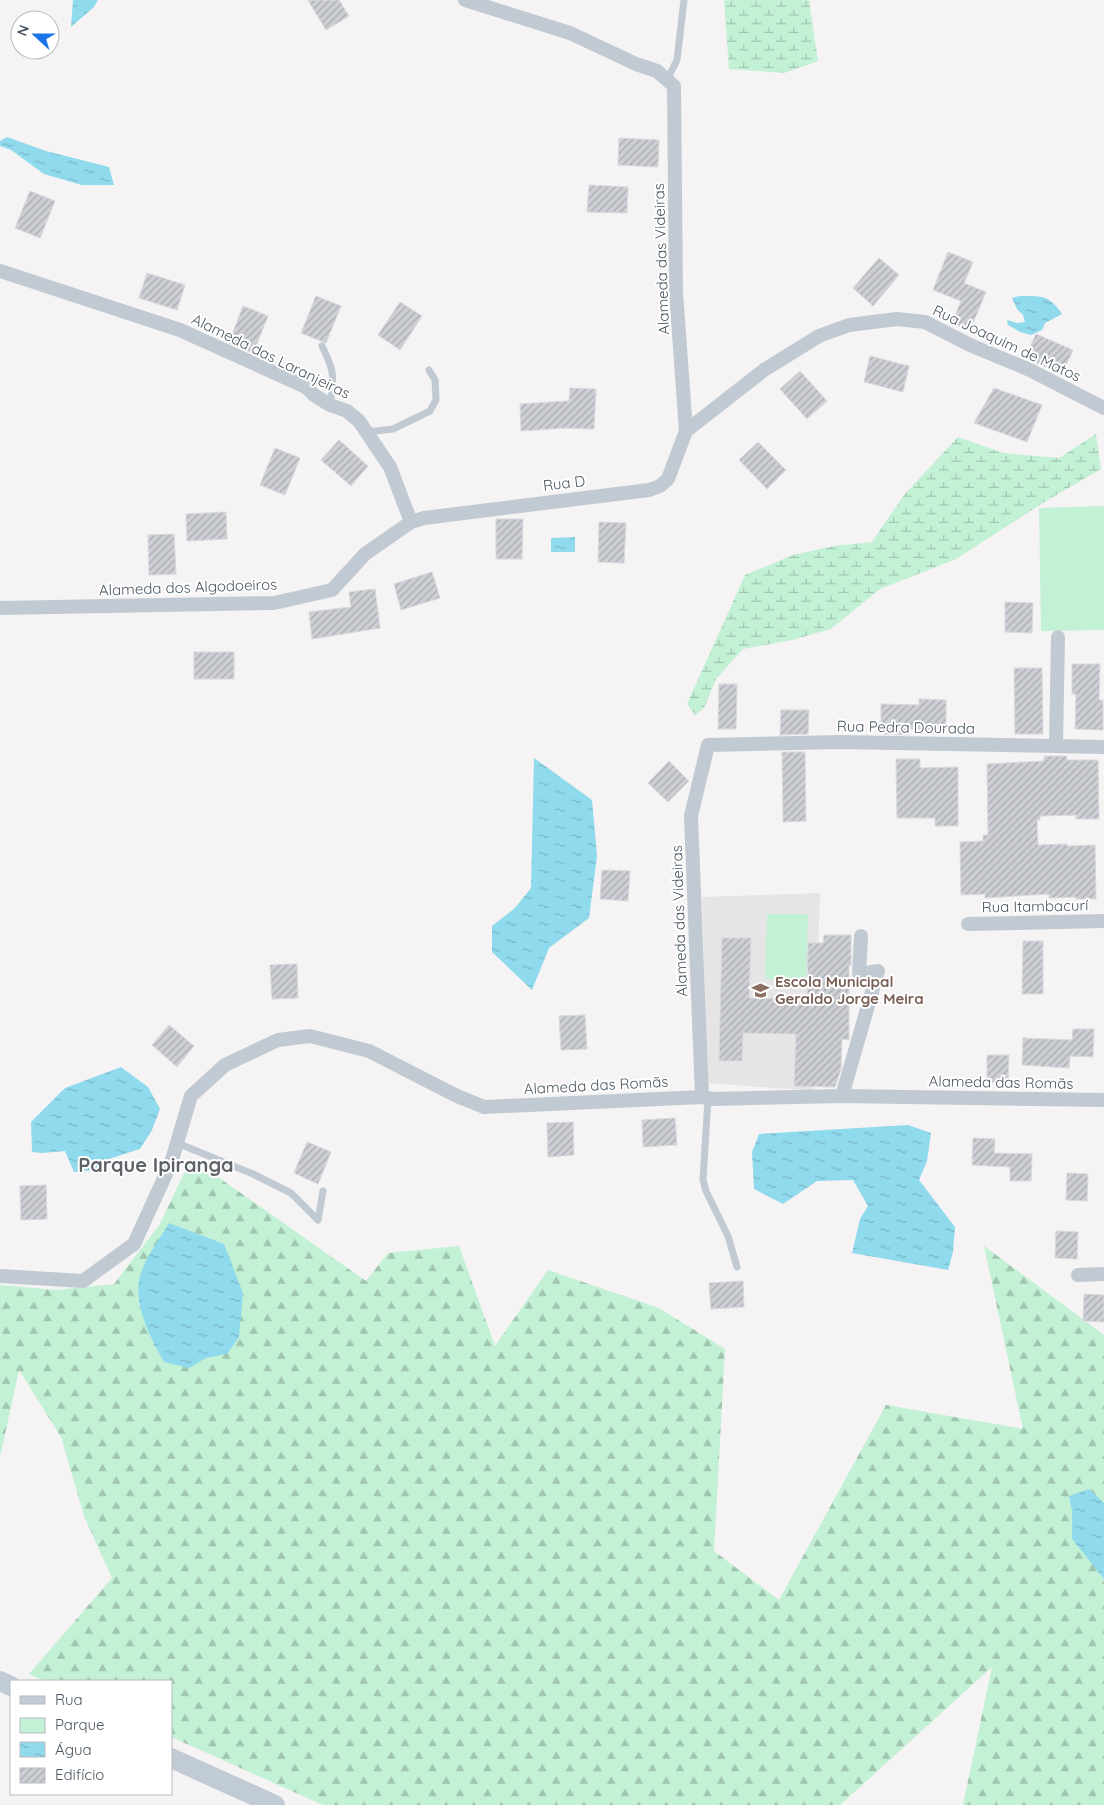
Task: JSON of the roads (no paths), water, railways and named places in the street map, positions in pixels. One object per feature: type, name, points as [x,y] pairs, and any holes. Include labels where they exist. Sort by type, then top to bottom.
[{"type":"main road","points":[[172,1758],[275,1805]]},
{"type":"street","points":[[465,0],[570,33],[636,64],[657,71],[670,83]]},
{"type":"street","name":"Alameda das Videiras","points":[[670,83],[676,292],[686,431]]},
{"type":"street","name":"Alameda das Laranjeiras","points":[[0,271],[180,330],[306,388],[330,405],[347,410],[359,421],[390,467],[411,522]]},
{"type":"street","name":"Rua Joaquim de Matos","points":[[686,431],[764,370],[819,336],[849,325],[897,319],[925,322],[970,345],[1030,370],[1104,408]]},
{"type":"street","name":"Rua D","points":[[411,522],[463,512],[649,490],[660,486],[668,479],[686,431]]},
{"type":"street","name":"Alameda dos Algodoeiros","points":[[0,608],[274,604],[332,590],[365,554],[411,522]]},
{"type":"street","points":[[1056,745],[1058,636]]},
{"type":"street","name":"Rua Pedra Dourada","points":[[708,745],[840,742],[1104,747]]},
{"type":"street","name":"Alameda das Videiras","points":[[705,1097],[691,816],[708,745]]},
{"type":"street","name":"Rua Itambacurí","points":[[968,924],[1104,921]]},
{"type":"street","points":[[842,1096],[878,971],[859,974],[861,936]]},
{"type":"street","name":"Alameda das Romãs","points":[[0,1276],[83,1281],[134,1244],[171,1163],[191,1096],[225,1065],[278,1040],[310,1036],[369,1051],[457,1096],[484,1107],[705,1097],[842,1096],[1104,1100]]},
{"type":"street","points":[[1078,1275],[1104,1274]]},
{"type":"lane","points":[[670,83],[677,60],[684,0]]},
{"type":"lane","points":[[322,346],[332,366],[333,380],[330,405]]},
{"type":"lane","points":[[366,432],[393,429],[430,412],[436,400],[435,380],[429,370]]},
{"type":"lane","points":[[705,1097],[703,1180],[706,1191],[728,1236],[737,1267]]},
{"type":"lane","points":[[177,1143],[253,1174],[291,1193],[318,1220],[323,1191]]},
{"type":"water","points":[[73,0],[98,0],[94,7],[71,27]]},
{"type":"water","points":[[7,137],[46,151],[109,167],[114,185],[82,185],[44,174],[11,150],[0,146],[0,141]]},
{"type":"water","points":[[1020,296],[1045,298],[1053,303],[1062,314],[1045,323],[1042,330],[1031,335],[1020,332],[1008,325],[1007,320],[1017,323],[1025,322],[1023,315],[1017,309],[1012,298]]},
{"type":"water","points":[[575,537],[575,552],[551,552],[551,538]]},
{"type":"water","points":[[534,758],[592,800],[597,856],[589,918],[549,948],[532,990],[492,952],[492,926],[515,908],[531,888]]},
{"type":"water","points":[[121,1067],[148,1087],[160,1109],[152,1130],[140,1149],[106,1160],[94,1170],[74,1172],[65,1151],[32,1152],[31,1122],[65,1088]]},
{"type":"water","points":[[908,1125],[931,1133],[927,1161],[919,1180],[955,1227],[953,1252],[948,1270],[852,1253],[860,1219],[868,1206],[853,1180],[817,1181],[783,1204],[754,1189],[752,1152],[759,1134]]},
{"type":"water","points":[[169,1223],[224,1244],[243,1293],[239,1337],[227,1354],[206,1358],[189,1368],[164,1362],[143,1318],[138,1294],[142,1270]]},
{"type":"water","points":[[1089,1489],[1104,1503],[1104,1579],[1072,1539],[1072,1511],[1069,1496]]},
{"type":"place","name":"Escola Municipal Geraldo Jorge Meira","points":[[761,990]]},
{"type":"district","name":"Parque Ipiranga","points":[[156,1164]]}]
